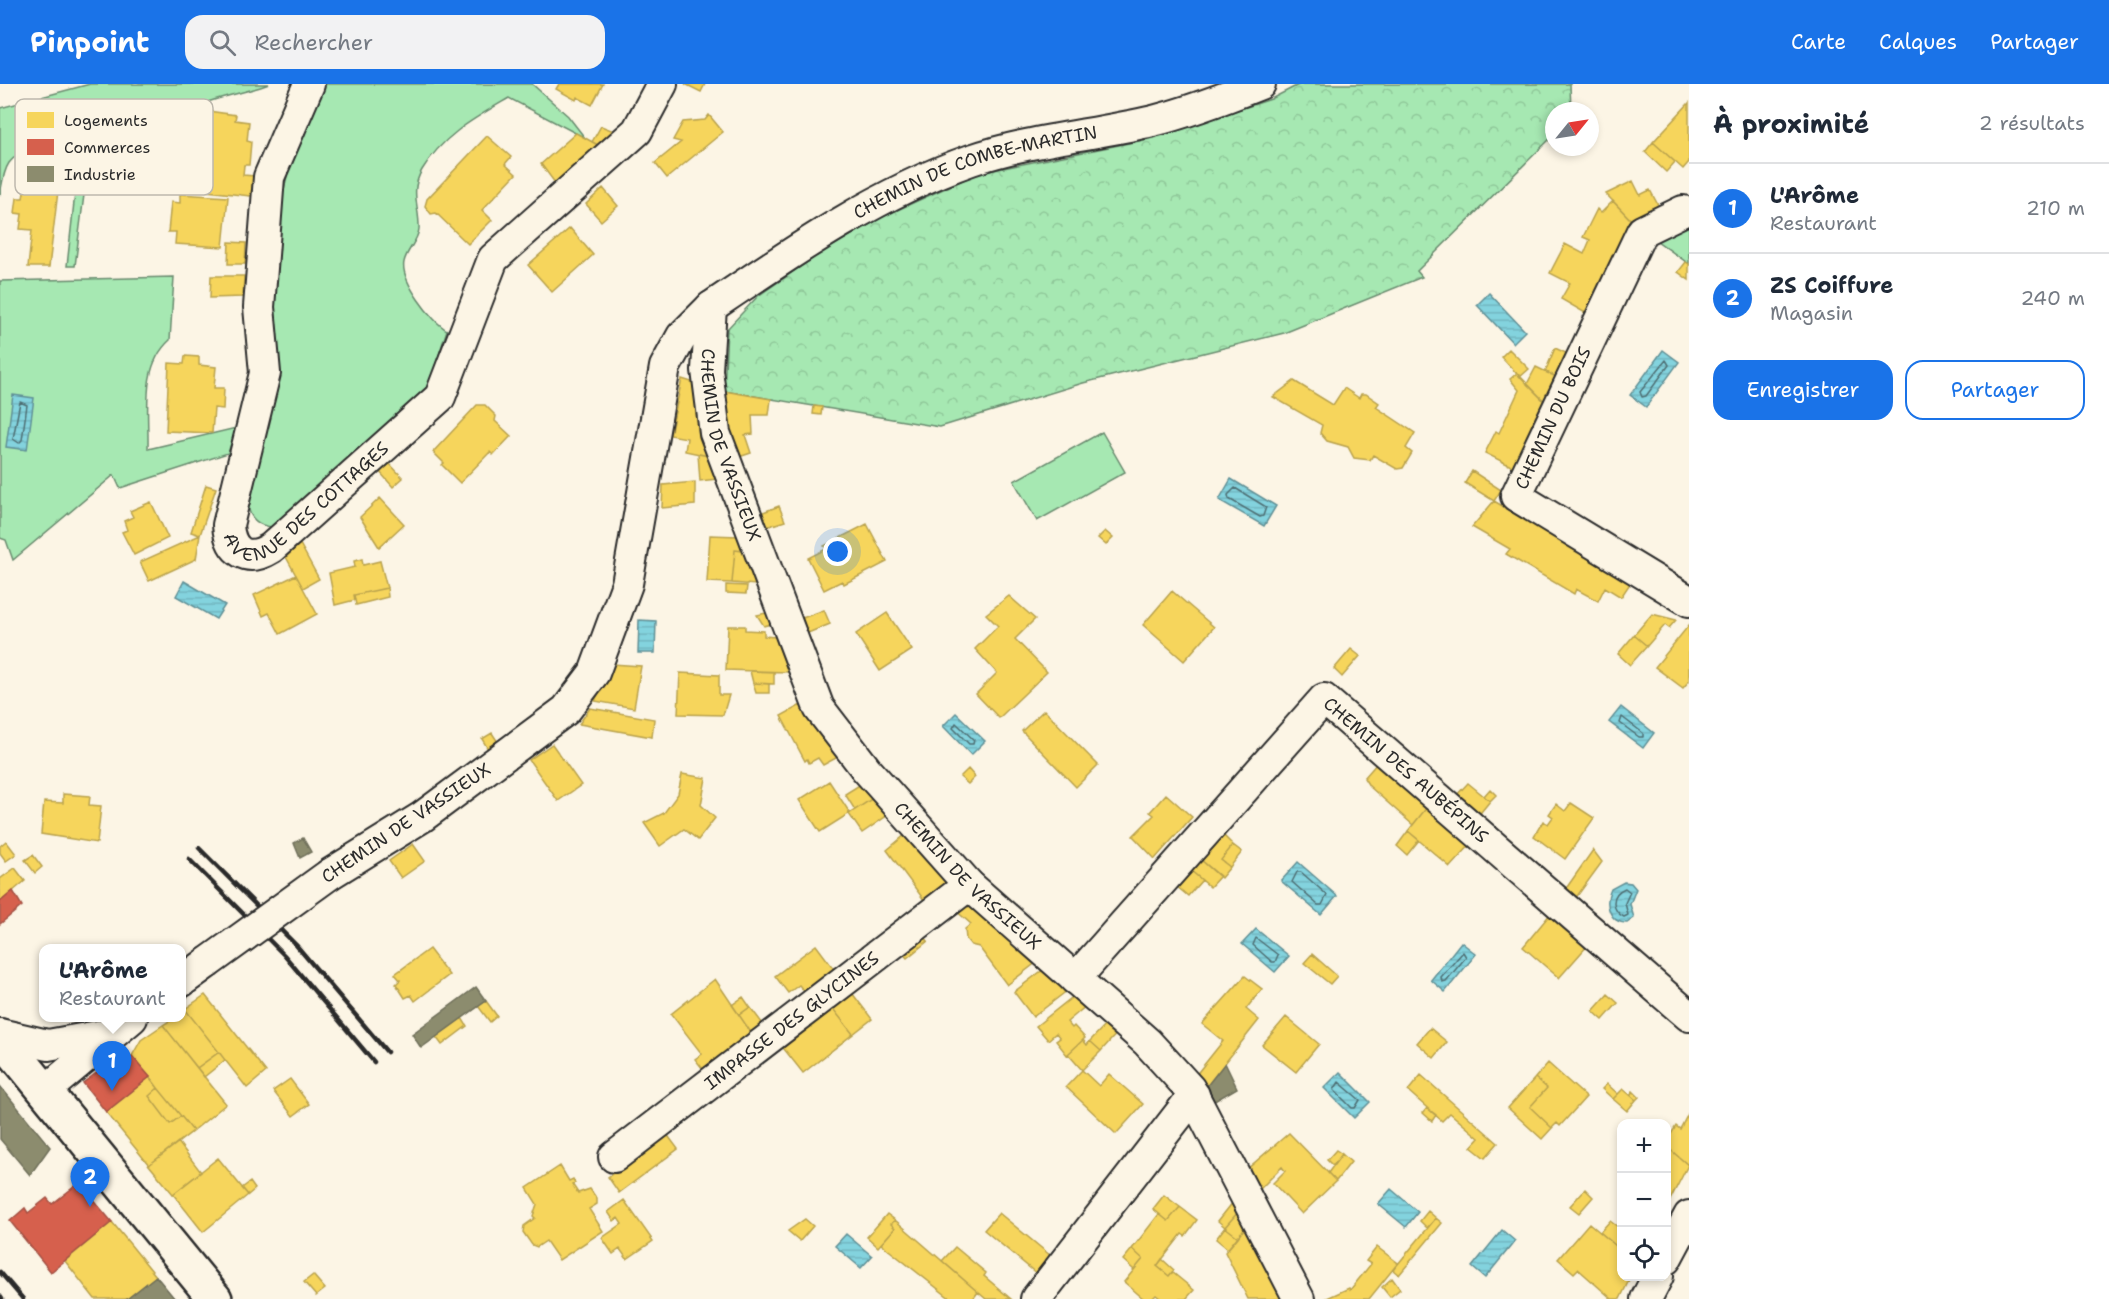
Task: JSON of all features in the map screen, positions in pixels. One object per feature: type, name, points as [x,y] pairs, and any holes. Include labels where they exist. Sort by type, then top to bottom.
[{"type":"main road","points":[[0,1035],[215,1299]]},
{"type":"street","name":"AVENUE DES COTTAGES","points":[[309,84],[269,177],[259,307],[265,373],[228,525],[228,536],[235,549],[246,555],[260,555],[271,548],[440,397],[493,260],[637,131],[662,84]]},
{"type":"street","name":"CHEMIN DE COMBE-MARTIN","points":[[711,307],[815,237],[869,207],[953,167],[988,155],[1154,120],[1260,84]]},
{"type":"street","name":"CHEMIN DU BOIS","points":[[1683,211],[1642,231],[1516,496],[1689,601]]},
{"type":"street","name":"CHEMIN DE VASSIEUX","points":[[186,978],[330,874],[422,817],[566,710],[594,673],[627,584],[665,367],[682,336],[711,307]]},
{"type":"street","name":"CHEMIN DE VASSIEUX","points":[[711,307],[707,370],[715,433],[819,708],[866,769],[969,885],[1147,1042],[1194,1095],[1299,1299]]},
{"type":"street","name":"CHEMIN DES AUBÉPINS","points":[[1075,979],[1324,699],[1689,1016]]},
{"type":"street","name":"IMPASSE DES GLYCINES","points":[[614,1156],[969,885]]},
{"type":"street","points":[[0,1035],[48,1045],[120,1026]]},
{"type":"street","points":[[45,1090],[120,1026]]},
{"type":"street","points":[[1036,1299],[1194,1095]]},
{"type":"street","points":[[1671,1250],[1689,1216]]},
{"type":"street","points":[[1646,1299],[1655,1281]]},
{"type":"green space","points":[[90,84],[269,84],[213,100],[34,99]]},
{"type":"green space","points":[[323,84],[532,84],[568,116],[585,138],[509,98],[461,128],[430,158],[416,185],[419,229],[417,238],[404,262],[407,279],[418,300],[433,319],[447,330],[429,385],[308,499],[272,527],[262,525],[255,520],[248,504],[280,368],[274,313],[281,202],[289,168]]},
{"type":"green space","points":[[1300,84],[1570,84],[1571,102],[1545,102],[1545,144],[1417,271],[1422,277],[1284,333],[1083,383],[940,427],[724,391],[727,329],[758,296],[819,254],[882,217],[978,173],[1149,139],[1271,99]]},
{"type":"green space","points":[[15,104],[15,158],[9,163],[4,174],[0,195],[0,108]]},
{"type":"green space","points":[[75,195],[84,195],[75,266],[67,266]]},
{"type":"green space","points":[[1689,220],[1689,264],[1653,238]]},
{"type":"green space","points":[[174,277],[170,340],[160,351],[150,376],[147,405],[148,449],[236,428],[228,453],[120,488],[114,475],[13,560],[6,540],[0,538],[0,281]]},
{"type":"green space","points":[[1102,432],[1125,472],[1037,521],[1014,481]]},
{"type":"water","points":[[1489,293],[1525,331],[1513,343],[1477,305]]},
{"type":"water","points":[[1663,350],[1679,362],[1646,407],[1630,395]]},
{"type":"water","points":[[13,395],[34,398],[27,450],[6,447]]},
{"type":"water","points":[[1231,479],[1276,506],[1264,526],[1219,500]]},
{"type":"water","points":[[184,581],[225,605],[216,619],[176,596]]},
{"type":"water","points":[[639,620],[656,621],[655,653],[638,653]]},
{"type":"water","points":[[1621,707],[1654,733],[1643,748],[1609,722]]},
{"type":"water","points":[[956,713],[985,741],[971,755],[943,726]]},
{"type":"water","points":[[1298,862],[1337,896],[1321,915],[1281,881]]},
{"type":"water","points":[[1624,882],[1631,883],[1636,889],[1630,904],[1634,918],[1627,923],[1616,920],[1608,906],[1611,889]]},
{"type":"water","points":[[1256,929],[1289,956],[1275,972],[1242,944]]},
{"type":"water","points":[[1461,942],[1476,954],[1445,992],[1431,980]]},
{"type":"water","points":[[1340,1072],[1370,1102],[1354,1118],[1324,1088]]},
{"type":"water","points":[[1391,1189],[1418,1212],[1406,1227],[1378,1204]]},
{"type":"water","points":[[1502,1230],[1515,1241],[1485,1278],[1472,1267]]},
{"type":"water","points":[[846,1234],[872,1256],[861,1268],[835,1246]]},
{"type":"building: Logements","points":[[559,84],[603,84],[592,105],[577,97],[576,100],[556,89]]},
{"type":"building: Logements","points":[[685,84],[705,84],[701,92]]},
{"type":"building: Logements","points":[[1689,103],[1689,162],[1683,169],[1653,142]]},
{"type":"building: Logements","points":[[213,112],[236,115],[235,120],[249,122],[247,141],[251,142],[249,165],[244,165],[243,175],[255,176],[250,196],[213,192]]},
{"type":"building: Logements","points":[[709,115],[723,132],[667,178],[655,163],[681,142],[673,140],[683,122],[705,120]]},
{"type":"building: Logements","points":[[601,126],[614,131],[598,145],[592,142]]},
{"type":"building: Logements","points":[[576,133],[598,145],[555,183],[541,164]]},
{"type":"building: Logements","points":[[487,136],[511,157],[505,164],[516,174],[482,210],[492,220],[468,244],[436,213],[431,214],[425,206],[427,199]]},
{"type":"building: Logements","points":[[1653,142],[1675,162],[1666,172],[1645,152]]},
{"type":"building: Logements","points":[[1633,181],[1640,195],[1650,190],[1659,207],[1632,221],[1606,194]]},
{"type":"building: Logements","points":[[603,188],[618,206],[601,221],[586,204]]},
{"type":"building: Logements","points":[[24,195],[58,195],[49,267],[28,267],[32,230],[20,229],[22,214],[15,213],[17,198],[23,198]]},
{"type":"building: Logements","points":[[180,195],[228,197],[223,247],[175,244],[176,232],[168,232],[171,202],[180,203]]},
{"type":"building: Logements","points":[[1613,201],[1632,221],[1587,314],[1561,299],[1570,283],[1550,273],[1565,244],[1584,254],[1590,240],[1583,237],[1597,209],[1601,213]]},
{"type":"building: Logements","points":[[570,228],[593,255],[552,292],[528,265]]},
{"type":"building: Logements","points":[[229,242],[246,243],[245,264],[228,264]]},
{"type":"building: Logements","points":[[1686,262],[1689,264],[1689,280],[1678,272]]},
{"type":"building: Logements","points":[[211,276],[244,276],[243,297],[210,298]]},
{"type":"building: Logements","points":[[1555,348],[1568,354],[1557,377],[1545,372]]},
{"type":"building: Logements","points":[[1509,349],[1529,369],[1520,377],[1501,357]]},
{"type":"building: Logements","points":[[185,356],[199,357],[199,365],[216,367],[214,388],[224,388],[223,409],[214,408],[212,433],[166,431],[169,363],[184,364]]},
{"type":"building: Logements","points":[[1536,367],[1557,377],[1545,402],[1527,384]]},
{"type":"building: Logements","points":[[1517,373],[1545,402],[1513,467],[1485,453],[1496,431],[1499,433],[1519,390],[1510,379]]},
{"type":"building: Logements","points":[[682,379],[695,383],[709,456],[685,451],[687,438],[670,435]]},
{"type":"building: Logements","points":[[1294,381],[1333,405],[1344,388],[1359,398],[1361,394],[1366,394],[1379,403],[1376,407],[1415,433],[1406,448],[1412,453],[1403,468],[1397,469],[1373,455],[1370,460],[1354,458],[1348,447],[1327,441],[1320,433],[1322,425],[1273,397]]},
{"type":"building: Logements","points":[[724,391],[771,399],[769,415],[752,415],[753,434],[745,435],[751,453],[736,458],[728,435]]},
{"type":"building: Logements","points":[[477,405],[485,405],[496,416],[495,421],[511,436],[493,455],[490,452],[460,483],[433,452]]},
{"type":"building: Logements","points":[[814,406],[822,407],[821,415],[813,414]]},
{"type":"building: Logements","points":[[698,454],[709,456],[717,479],[700,481]]},
{"type":"building: Logements","points":[[388,462],[403,478],[393,487],[379,471]]},
{"type":"building: Logements","points":[[1472,471],[1501,490],[1494,501],[1465,483]]},
{"type":"building: Logements","points":[[695,482],[695,505],[662,508],[663,485]]},
{"type":"building: Logements","points":[[206,485],[216,488],[200,535],[191,532]]},
{"type":"building: Logements","points":[[380,498],[404,524],[379,547],[360,517]]},
{"type":"building: Logements","points":[[1494,501],[1631,582],[1621,597],[1605,587],[1598,601],[1576,589],[1574,594],[1506,554],[1510,549],[1472,527]]},
{"type":"building: Logements","points":[[151,502],[168,538],[134,555],[122,532],[127,530],[124,521],[133,517],[130,511]]},
{"type":"building: Logements","points":[[779,506],[785,521],[763,528],[758,514]]},
{"type":"building: Logements","points":[[867,524],[887,562],[844,584],[842,581],[824,590],[808,558],[826,549],[824,546]]},
{"type":"building: Logements","points":[[1105,531],[1113,538],[1106,545],[1098,538]]},
{"type":"building: Logements","points":[[200,535],[196,559],[149,581],[140,562]]},
{"type":"building: Logements","points":[[710,535],[738,536],[743,551],[735,550],[732,583],[707,582]]},
{"type":"building: Logements","points":[[300,544],[319,579],[303,588],[286,557]]},
{"type":"building: Logements","points":[[735,550],[743,551],[756,585],[732,583]]},
{"type":"building: Logements","points":[[362,559],[363,565],[380,561],[387,588],[354,595],[355,600],[335,605],[329,573],[355,567],[354,561]]},
{"type":"building: Logements","points":[[296,575],[317,614],[280,634],[269,613],[263,616],[254,595]]},
{"type":"building: Logements","points":[[726,585],[747,586],[746,594],[726,593]]},
{"type":"building: Logements","points":[[387,588],[388,597],[356,605],[354,595]]},
{"type":"building: Logements","points":[[1172,591],[1214,627],[1184,661],[1143,625]]},
{"type":"building: Logements","points":[[1009,596],[1035,619],[1015,639],[1047,672],[999,718],[976,694],[997,673],[975,649],[998,626],[986,614]]},
{"type":"building: Logements","points":[[824,610],[830,624],[803,635],[797,620]]},
{"type":"building: Logements","points":[[766,613],[771,624],[764,626],[757,615]]},
{"type":"building: Logements","points":[[887,613],[912,650],[880,671],[856,634]]},
{"type":"building: Logements","points":[[1652,614],[1676,620],[1669,628],[1665,625],[1647,646],[1634,635]]},
{"type":"building: Logements","points":[[1689,625],[1689,681],[1683,688],[1655,667]]},
{"type":"building: Logements","points":[[728,626],[745,626],[745,630],[764,631],[764,636],[775,637],[788,672],[726,670]]},
{"type":"building: Logements","points":[[1634,635],[1647,646],[1630,665],[1618,654]]},
{"type":"building: Logements","points":[[1351,649],[1360,656],[1342,677],[1334,669]]},
{"type":"building: Logements","points":[[612,664],[641,666],[634,708],[595,701]]},
{"type":"building: Logements","points":[[750,671],[774,672],[774,684],[753,683]]},
{"type":"building: Logements","points":[[680,673],[719,675],[719,695],[729,695],[723,715],[678,714]]},
{"type":"building: Logements","points":[[753,683],[769,684],[769,693],[756,693]]},
{"type":"building: Logements","points":[[801,705],[838,757],[823,765],[818,758],[809,763],[807,759],[805,761],[781,716]]},
{"type":"building: Logements","points":[[590,708],[654,719],[652,737],[579,724]]},
{"type":"building: Logements","points":[[1044,710],[1098,765],[1076,787],[1022,731]]},
{"type":"building: Logements","points":[[492,733],[498,742],[488,749],[482,739]]},
{"type":"building: Logements","points":[[552,744],[581,785],[558,801],[529,760]]},
{"type":"building: Logements","points":[[1378,762],[1428,806],[1413,825],[1369,786],[1364,778]]},
{"type":"building: Logements","points":[[968,769],[975,777],[968,784],[960,777]]},
{"type":"building: Logements","points":[[682,774],[706,778],[701,805],[715,818],[698,840],[684,829],[660,846],[644,823],[664,813],[678,794]]},
{"type":"building: Logements","points":[[829,781],[850,813],[820,832],[799,800]]},
{"type":"building: Logements","points":[[1468,783],[1490,801],[1477,817],[1455,797]]},
{"type":"building: Logements","points":[[861,784],[873,798],[855,810],[845,794]]},
{"type":"building: Logements","points":[[1490,789],[1496,795],[1490,801],[1484,796]]},
{"type":"building: Logements","points":[[63,794],[90,796],[89,805],[101,806],[97,843],[41,834],[44,802],[63,803]]},
{"type":"building: Logements","points":[[1166,794],[1192,817],[1155,859],[1133,836],[1154,815],[1150,812]]},
{"type":"building: Logements","points":[[873,798],[888,815],[862,833],[849,814]]},
{"type":"building: Logements","points":[[1571,803],[1594,818],[1565,859],[1534,836],[1543,821],[1548,824],[1553,817],[1549,814],[1556,804],[1565,811]]},
{"type":"building: Logements","points":[[1428,806],[1472,843],[1450,867],[1408,831]]},
{"type":"building: Logements","points":[[1408,831],[1419,840],[1407,855],[1397,846]]},
{"type":"building: Logements","points":[[906,834],[951,885],[927,904],[887,850]]},
{"type":"building: Logements","points":[[1222,834],[1233,845],[1221,860],[1230,867],[1221,878],[1200,859]]},
{"type":"building: Logements","points":[[6,841],[16,854],[6,861],[0,853],[0,846]]},
{"type":"building: Logements","points":[[413,844],[425,861],[401,878],[389,861]]},
{"type":"building: Logements","points":[[1233,845],[1242,852],[1230,867],[1221,860]]},
{"type":"building: Logements","points":[[1593,850],[1602,862],[1575,899],[1565,890]]},
{"type":"building: Logements","points":[[33,855],[42,867],[35,873],[25,860]]},
{"type":"building: Logements","points":[[1200,859],[1220,876],[1210,887],[1190,870]]},
{"type":"building: Logements","points":[[15,868],[25,881],[0,902],[0,879]]},
{"type":"building: Logements","points":[[1190,870],[1202,880],[1188,896],[1176,886]]},
{"type":"building: Logements","points":[[965,901],[1037,962],[1007,985],[979,947],[971,945],[966,939],[965,929],[971,924],[954,909]]},
{"type":"building: Logements","points":[[1551,913],[1588,945],[1559,978],[1523,947]]},
{"type":"building: Logements","points":[[922,934],[928,941],[907,958],[901,951]]},
{"type":"building: Logements","points":[[816,945],[837,973],[808,996],[799,985],[788,993],[775,976]]},
{"type":"building: Logements","points":[[429,949],[449,975],[415,1001],[411,995],[405,998],[396,984],[400,980],[395,974]]},
{"type":"building: Logements","points":[[1312,954],[1337,976],[1330,984],[1304,963]]},
{"type":"building: Logements","points":[[1044,969],[1068,990],[1033,1017],[1014,992]]},
{"type":"building: Logements","points":[[1245,976],[1262,989],[1246,1009],[1259,1020],[1206,1087],[1195,1076],[1223,1041],[1202,1024]]},
{"type":"building: Logements","points":[[715,979],[754,1037],[706,1073],[695,1059],[702,1054],[671,1014]]},
{"type":"building: Logements","points":[[852,993],[872,1019],[853,1034],[830,1005]]},
{"type":"building: Logements","points":[[1608,994],[1618,1003],[1603,1020],[1593,1011]]},
{"type":"building: Logements","points":[[205,995],[266,1072],[247,1088],[186,1008]]},
{"type":"building: Logements","points":[[1075,995],[1087,1005],[1067,1022],[1085,1038],[1067,1055],[1056,1041],[1060,1038],[1056,1033],[1048,1040],[1036,1026]]},
{"type":"building: Logements","points":[[743,997],[750,1007],[739,1015],[732,1005]]},
{"type":"building: Logements","points":[[486,1001],[497,1016],[490,1022],[478,1006]]},
{"type":"building: Logements","points":[[830,1005],[853,1034],[803,1073],[780,1044]]},
{"type":"building: Logements","points":[[750,1007],[766,1028],[754,1037],[739,1015]]},
{"type":"building: Logements","points":[[186,1010],[219,1052],[197,1068],[163,1025],[168,1022],[186,1022]]},
{"type":"building: Logements","points":[[1286,1017],[1319,1044],[1296,1072],[1262,1045]]},
{"type":"building: Logements","points":[[462,1018],[467,1026],[442,1045],[436,1037]]},
{"type":"building: Logements","points":[[1107,1023],[1118,1032],[1101,1051],[1090,1041]]},
{"type":"building: Logements","points":[[163,1025],[226,1104],[193,1131],[132,1056],[141,1040]]},
{"type":"building: Logements","points":[[1430,1028],[1447,1042],[1434,1058],[1417,1043]]},
{"type":"building: Logements","points":[[1083,1040],[1087,1045],[1090,1041],[1101,1051],[1082,1070],[1068,1054]]},
{"type":"building: Logements","points":[[219,1052],[225,1060],[204,1077],[197,1068]]},
{"type":"building: Logements","points":[[1548,1063],[1586,1097],[1560,1126],[1557,1123],[1552,1128],[1530,1107],[1547,1088],[1535,1078]]},
{"type":"building: Logements","points":[[1082,1070],[1099,1086],[1109,1074],[1143,1104],[1116,1134],[1066,1087]]},
{"type":"building: Logements","points":[[1421,1075],[1498,1143],[1485,1158],[1471,1147],[1479,1138],[1450,1113],[1442,1121],[1408,1091]]},
{"type":"building: Logements","points":[[150,1077],[158,1088],[149,1096],[170,1124],[181,1116],[193,1131],[149,1165],[106,1112]]},
{"type":"building: Logements","points":[[1535,1078],[1547,1088],[1530,1107],[1552,1128],[1542,1139],[1508,1108]]},
{"type":"building: Logements","points":[[290,1079],[309,1104],[293,1116],[273,1091]]},
{"type":"building: Logements","points":[[1607,1084],[1618,1094],[1613,1099],[1602,1089]]},
{"type":"building: Logements","points":[[158,1088],[181,1116],[170,1124],[149,1096]]},
{"type":"building: Logements","points":[[1623,1089],[1636,1100],[1627,1111],[1613,1099]]},
{"type":"building: Logements","points":[[1633,1091],[1639,1097],[1636,1100],[1630,1095]]},
{"type":"building: Logements","points":[[1427,1108],[1436,1115],[1432,1121],[1423,1113]]},
{"type":"building: Logements","points":[[1689,1112],[1688,1165],[1671,1150],[1671,1134],[1676,1126],[1680,1129]]},
{"type":"building: Logements","points":[[666,1133],[678,1149],[619,1193],[608,1177]]},
{"type":"building: Logements","points":[[1289,1133],[1336,1181],[1302,1214],[1273,1183],[1285,1171],[1282,1167],[1258,1191],[1246,1170]]},
{"type":"building: Logements","points":[[178,1142],[201,1172],[173,1194],[149,1165]]},
{"type":"building: Logements","points":[[1336,1150],[1342,1154],[1333,1166],[1327,1160]]},
{"type":"building: Logements","points":[[1671,1150],[1688,1165],[1671,1198]]},
{"type":"building: Logements","points":[[1342,1154],[1351,1162],[1336,1181],[1328,1173]]},
{"type":"building: Logements","points":[[218,1158],[248,1195],[203,1232],[173,1194]]},
{"type":"building: Logements","points":[[560,1166],[569,1181],[573,1179],[575,1183],[572,1184],[578,1193],[590,1189],[597,1199],[597,1204],[589,1209],[603,1231],[559,1260],[546,1241],[537,1247],[532,1245],[523,1232],[524,1226],[535,1218],[533,1216],[537,1204],[527,1188]]},
{"type":"building: Logements","points":[[250,1182],[255,1189],[248,1195],[242,1188]]},
{"type":"building: Logements","points":[[1585,1189],[1593,1197],[1579,1213],[1570,1206]]},
{"type":"building: Logements","points":[[1164,1195],[1180,1207],[1168,1221],[1153,1209]]},
{"type":"building: Logements","points":[[624,1200],[653,1241],[627,1259],[620,1249],[613,1254],[602,1238],[622,1224],[618,1218],[614,1221],[608,1212]]},
{"type":"building: Logements","points":[[1234,1201],[1239,1211],[1225,1227],[1218,1221]]},
{"type":"building: Logements","points":[[1180,1207],[1197,1220],[1185,1236],[1182,1234],[1157,1266],[1169,1276],[1172,1272],[1194,1290],[1186,1299],[1161,1299],[1156,1295],[1152,1299],[1144,1299],[1124,1282],[1143,1259],[1132,1249],[1159,1214],[1168,1221]]},
{"type":"building: Logements","points":[[1239,1211],[1247,1225],[1238,1237],[1225,1227]]},
{"type":"building: Logements","points":[[1428,1211],[1436,1218],[1427,1228],[1420,1221]]},
{"type":"building: Logements","points":[[999,1213],[1051,1256],[1037,1274],[984,1230]]},
{"type":"building: Logements","points":[[887,1214],[895,1220],[891,1224],[895,1228],[878,1247],[867,1237]]},
{"type":"building: Logements","points":[[1436,1218],[1442,1223],[1399,1275],[1393,1270]]},
{"type":"building: Logements","points":[[805,1219],[813,1226],[800,1241],[788,1231]]},
{"type":"building: Logements","points":[[895,1220],[978,1292],[973,1299],[951,1299],[881,1244],[895,1228],[891,1224]]},
{"type":"building: Logements","points":[[1610,1221],[1617,1226],[1617,1247],[1600,1232]]},
{"type":"building: Logements","points":[[112,1222],[156,1276],[127,1299],[95,1299],[65,1261]]},
{"type":"building: Logements","points":[[1589,1223],[1617,1247],[1617,1281],[1629,1281],[1620,1299],[1612,1299],[1578,1269],[1574,1273],[1558,1259]]},
{"type":"building: Logements","points":[[1247,1225],[1284,1299],[1248,1299],[1225,1252]]},
{"type":"building: Logements","points":[[1225,1227],[1238,1237],[1228,1249],[1216,1239]]},
{"type":"building: Logements","points":[[955,1247],[986,1273],[984,1276],[1011,1299],[986,1299],[942,1261]]},
{"type":"building: Logements","points":[[1377,1247],[1398,1263],[1369,1299],[1325,1299],[1349,1288],[1350,1290],[1371,1264],[1366,1261]]},
{"type":"building: Logements","points":[[1132,1249],[1143,1259],[1134,1270],[1123,1260]]},
{"type":"building: Logements","points":[[1162,1259],[1174,1270],[1169,1276],[1157,1266]]},
{"type":"building: Logements","points":[[313,1275],[325,1289],[316,1296],[304,1282]]},
{"type":"building: Logements","points":[[1392,1278],[1400,1289],[1390,1297],[1382,1287]]},
{"type":"building: Commerces","points":[[13,891],[22,906],[0,924],[0,902]]},
{"type":"building: Commerces","points":[[132,1056],[150,1077],[106,1112],[83,1083],[106,1066],[113,1073]]},
{"type":"building: Commerces","points":[[79,1183],[112,1222],[51,1272],[10,1221],[25,1208],[28,1213],[47,1198],[52,1204]]},
{"type":"building: Industrie","points":[[303,838],[311,852],[300,858],[294,843]]},
{"type":"building: Industrie","points":[[476,987],[486,1001],[421,1048],[412,1034]]},
{"type":"building: Industrie","points":[[1225,1063],[1237,1088],[1213,1102],[1206,1087]]},
{"type":"building: Industrie","points":[[0,1086],[50,1147],[30,1175],[0,1139]]},
{"type":"building: Industrie","points":[[156,1276],[175,1299],[127,1299]]},
{"type":"railway","points":[[199,848],[296,945],[387,1052]]},
{"type":"railway","points":[[189,859],[284,955],[374,1062]]},
{"type":"railway","points":[[0,1272],[23,1299]]},
{"type":"place","name":"L'Arôme","points":[[112,1091]]},
{"type":"place","name":"ZS Coiffure","points":[[90,1207]]}]
